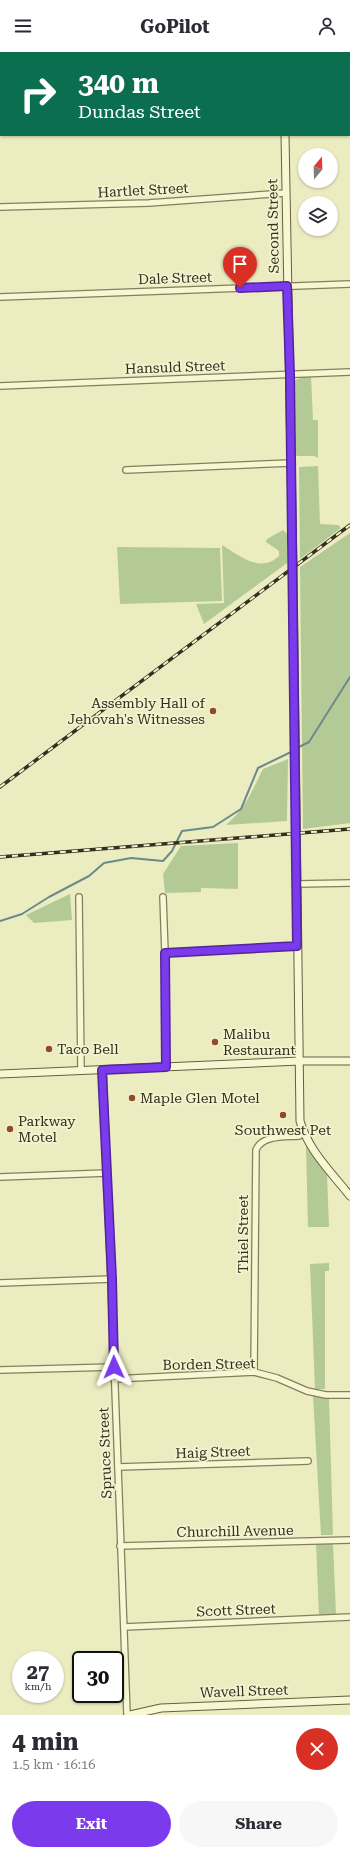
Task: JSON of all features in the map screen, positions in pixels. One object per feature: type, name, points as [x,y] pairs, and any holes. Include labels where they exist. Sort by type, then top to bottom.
[{"type":"street","name":"Second Street","points":[[285,136],[290,375],[300,1121],[303,1133]]},
{"type":"street","name":"Hartlet Street","points":[[0,207],[149,203],[286,193]]},
{"type":"street","name":"Dale Street","points":[[0,297],[350,284]]},
{"type":"street","name":"Hansuld Street","points":[[0,386],[350,372]]},
{"type":"street","points":[[126,470],[291,463]]},
{"type":"street","points":[[297,884],[350,883]]},
{"type":"street","points":[[79,897],[81,1071]]},
{"type":"street","points":[[163,897],[166,1067]]},
{"type":"street","points":[[165,953],[297,946]]},
{"type":"street","points":[[0,1074],[300,1061],[350,1061]]},
{"type":"street","name":"Spruce Street","points":[[102,1070],[112,1279],[114,1379],[127,1715]]},
{"type":"street","points":[[303,1133],[313,1150],[350,1196]]},
{"type":"street","name":"Thiel Street","points":[[254,1372],[256,1150],[259,1143],[265,1140],[299,1136],[303,1133]]},
{"type":"street","points":[[0,1177],[107,1173]]},
{"type":"street","points":[[0,1282],[112,1279]]},
{"type":"street","points":[[0,1370],[114,1367]]},
{"type":"street","name":"Borden Street","points":[[114,1379],[254,1372],[277,1378],[307,1391],[326,1395],[350,1395]]},
{"type":"street","name":"Haig Street","points":[[118,1467],[308,1461]]},
{"type":"street","name":"Churchill Avenue","points":[[120,1546],[350,1540]]},
{"type":"street","name":"Scott Street","points":[[124,1627],[350,1617]]},
{"type":"street","name":"Wavell Street","points":[[130,1715],[161,1708],[350,1700]]},
{"type":"green space","points":[[311,376],[313,420],[318,420],[318,458],[314,456],[297,456],[295,454],[293,381]]},
{"type":"green space","points":[[318,466],[320,524],[338,525],[341,528],[300,559],[299,467]]},
{"type":"green space","points":[[283,530],[287,534],[287,563],[204,624],[196,604],[224,603],[222,545],[242,558],[257,563],[264,563],[272,561],[279,556],[279,551],[266,542],[267,539]]},
{"type":"green space","points":[[350,533],[350,823],[303,829],[300,567]]},
{"type":"green space","points":[[117,547],[220,548],[222,601],[120,604]]},
{"type":"green space","points":[[288,759],[287,821],[226,825],[244,805],[263,769]]},
{"type":"green space","points":[[238,843],[238,889],[201,888],[201,892],[165,893],[163,874],[181,846]]},
{"type":"green space","points":[[70,894],[72,920],[34,923],[26,915]]},
{"type":"green space","points":[[306,1147],[327,1175],[329,1227],[308,1227]]},
{"type":"green space","points":[[329,1263],[329,1271],[325,1271],[325,1389],[315,1389],[310,1264]]},
{"type":"green space","points":[[313,1396],[329,1398],[333,1535],[321,1535]]},
{"type":"green space","points":[[316,1543],[333,1543],[336,1615],[319,1616]]},
{"type":"waterway","points":[[297,748],[309,742],[350,677]]},
{"type":"waterway","points":[[0,921],[22,914],[49,897],[89,876],[104,863],[131,858],[163,861],[172,851],[182,831],[213,827],[241,809],[258,768],[293,751]]},
{"type":"railway","points":[[0,787],[350,525]]},
{"type":"railway","points":[[0,857],[350,829]]},
{"type":"place","name":"Assembly Hall of Jehovah's Witnesses","points":[[213,711]]},
{"type":"place","name":"Malibu Restaurant","points":[[215,1042]]},
{"type":"place","name":"Taco Bell","points":[[49,1049]]},
{"type":"place","name":"Maple Glen Motel","points":[[132,1098]]},
{"type":"place","name":"Southwest Pet","points":[[283,1115]]},
{"type":"place","name":"Parkway Motel","points":[[10,1129]]},
{"type":"route","points":[[114,1367],[112,1279],[102,1070],[166,1067],[165,953],[297,946],[293,568],[287,286],[240,288]]}]
